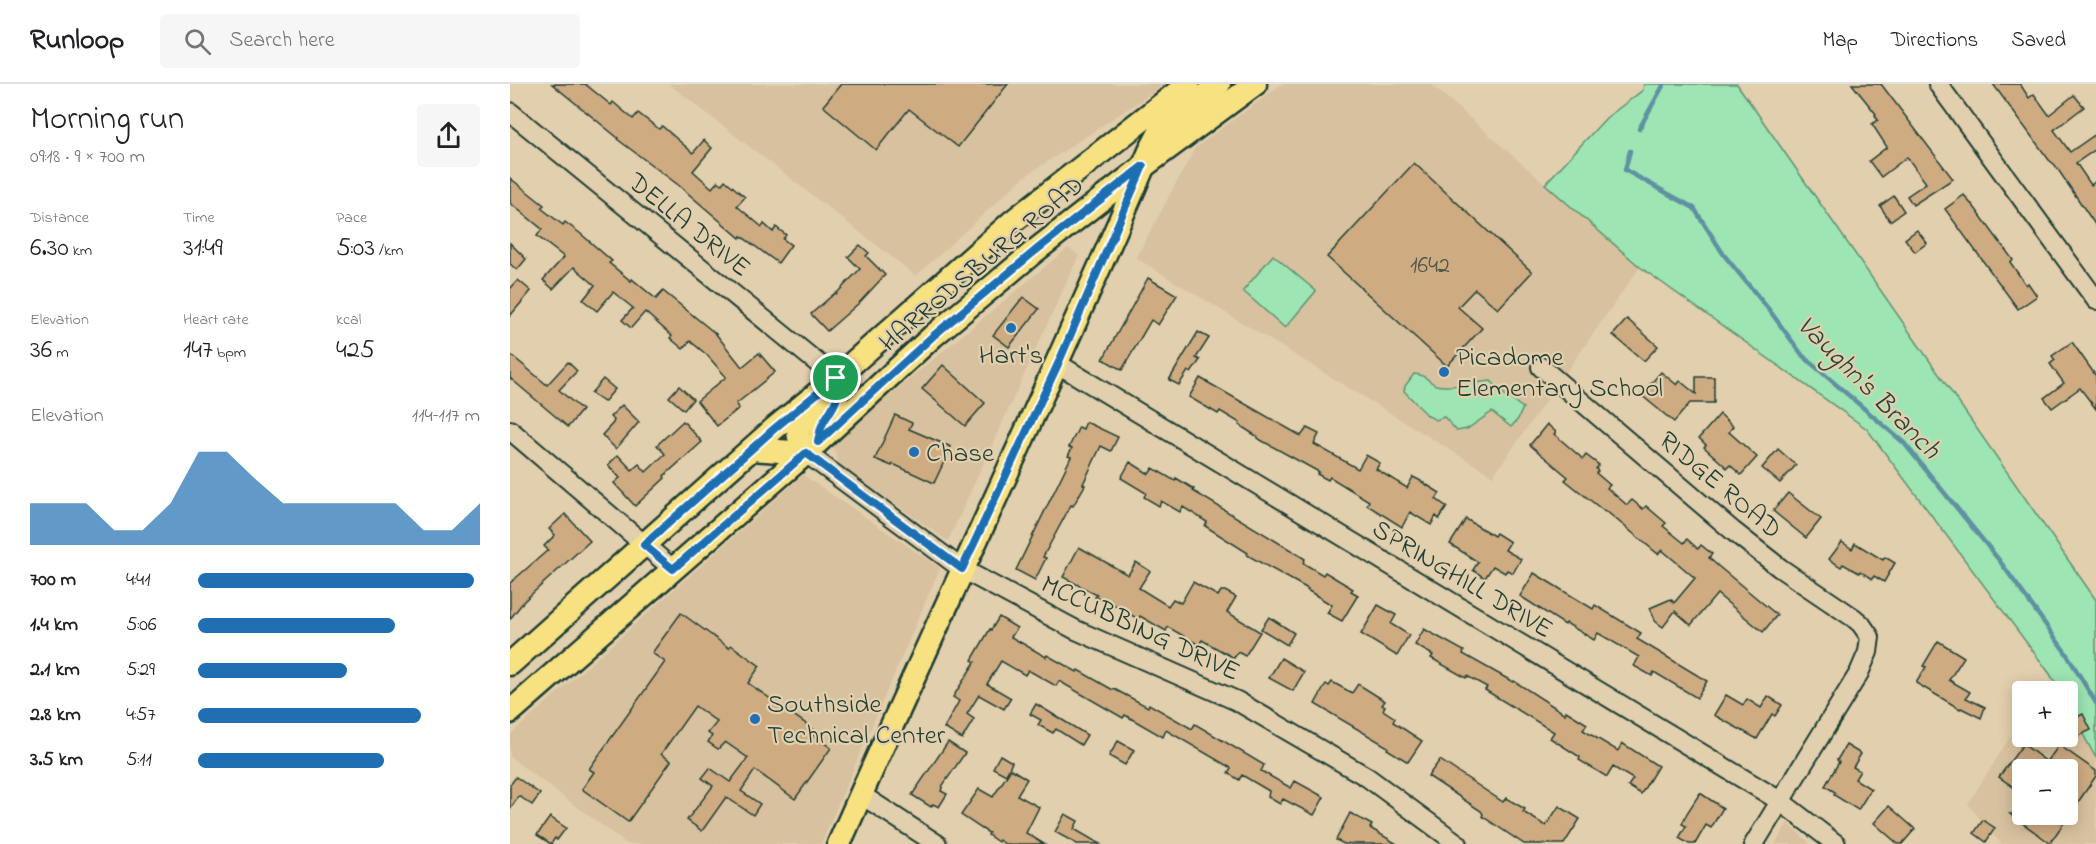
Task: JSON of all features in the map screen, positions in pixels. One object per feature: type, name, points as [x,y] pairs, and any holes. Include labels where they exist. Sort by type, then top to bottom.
[{"type":"main road","points":[[838,844],[962,569],[1058,364],[1143,166],[1161,130],[1219,84]]},
{"type":"main road","name":"HARRODSBURG ROAD","points":[[510,712],[812,448],[933,336],[1027,257],[1143,166],[1255,84]]},
{"type":"main road","name":"HARRODSBURG ROAD","points":[[510,664],[1035,203],[1178,87]]},
{"type":"main road","points":[[812,448],[822,424],[832,412],[836,402],[838,391],[836,378]]},
{"type":"main road","points":[[812,448],[799,440],[799,429],[802,418],[812,407],[816,394]]},
{"type":"main road","points":[[752,450],[812,448]]},
{"type":"street","points":[[1938,84],[2095,296]]},
{"type":"street","name":"DELLA DRIVE","points":[[510,112],[836,378]]},
{"type":"street","name":"SPRINGHILL DRIVE","points":[[1058,364],[1779,801],[1836,844]]},
{"type":"street","name":"RIDGE ROAD","points":[[1541,367],[1733,531],[1780,568],[1862,624],[1870,637],[1868,652],[1859,673],[1779,801]]},
{"type":"street","points":[[510,430],[673,569]]},
{"type":"street","name":"MCCUBBING DRIVE","points":[[812,448],[962,569],[1076,630],[1237,701],[1367,777],[1458,844]]},
{"type":"street","points":[[860,795],[938,844]]},
{"type":"street","points":[[1754,844],[1779,801]]},
{"type":"shaded area","points":[[669,84],[1158,84],[1161,87],[1024,177],[916,276]]},
{"type":"shaded area","name":"Picadome Elementary School","points":[[1282,84],[1431,84],[1640,267],[1493,476],[1136,258],[1195,148]]},
{"type":"shaded area","points":[[1068,248],[1079,255],[948,541],[839,465],[832,443]]},
{"type":"shaded area","points":[[803,475],[940,568],[821,844],[627,844],[510,757],[510,735]]},
{"type":"shaded area","points":[[2078,725],[2096,758],[2096,844],[2001,844],[1968,804],[2012,734],[2012,747],[2078,747]]},
{"type":"shaded area","points":[[1788,823],[1810,844],[1775,844]]},
{"type":"green space","points":[[1644,84],[1737,84],[2096,600],[2096,758],[2078,725],[2078,681],[2054,681],[1867,429],[1640,267],[1545,184],[1606,118],[1643,90]]},
{"type":"green space","points":[[1273,255],[1316,291],[1285,328],[1243,291]]},
{"type":"green space","points":[[1414,374],[1442,386],[1491,381],[1523,408],[1511,427],[1492,412],[1467,429],[1457,431],[1444,417],[1436,420],[1428,416],[1404,391]]},
{"type":"building","points":[[552,84],[585,84],[611,105],[613,102],[633,119],[638,113],[659,129],[662,126],[693,153],[704,140],[712,148],[693,171],[712,188],[718,181],[722,184],[725,180],[745,197],[737,206],[762,227],[764,224],[773,232],[776,227],[786,235],[783,239],[791,245],[778,263],[741,236],[740,238],[677,184],[617,139]]},
{"type":"building","points":[[841,84],[1008,84],[958,147],[909,109],[876,150],[823,106]]},
{"type":"building","points":[[1852,84],[1881,84],[1953,179],[1913,205],[1907,196],[1926,183],[1907,157],[1881,177],[1869,161],[1887,147],[1872,124],[1878,120],[1876,114]]},
{"type":"building","points":[[1993,84],[2020,84],[2029,98],[2034,94],[2049,115],[2074,95],[2084,107],[2054,130],[2070,152],[2096,134],[2096,149],[2076,163],[2091,185],[2096,181],[2096,226],[2055,165]]},
{"type":"building","points":[[1414,163],[1532,272],[1498,309],[1475,289],[1458,307],[1482,328],[1447,366],[1327,257]]},
{"type":"building","points":[[510,178],[544,205],[541,208],[563,225],[565,222],[581,234],[612,261],[609,263],[631,281],[632,279],[656,299],[663,291],[716,334],[742,367],[759,353],[775,372],[736,404],[739,408],[717,426],[697,401],[726,377],[707,355],[690,341],[683,349],[645,312],[631,328],[622,320],[633,308],[613,292],[597,311],[583,300],[595,285],[574,267],[553,289],[543,280],[564,257],[537,236],[542,229],[510,203]]},
{"type":"building","points":[[1964,195],[2013,260],[2010,262],[2026,285],[2028,283],[2037,296],[2018,309],[1945,209]]},
{"type":"building","points":[[1894,196],[1904,211],[1890,221],[1880,206]]},
{"type":"building","points":[[1917,230],[1927,243],[1915,252],[1905,239]]},
{"type":"building","points":[[510,243],[526,259],[517,270],[510,264]]},
{"type":"building","points":[[860,245],[869,253],[866,256],[885,275],[859,303],[827,331],[811,314],[836,294],[860,269],[848,257]]},
{"type":"building","points":[[1148,278],[1177,295],[1158,325],[1151,320],[1122,370],[1103,359]]},
{"type":"building","points":[[518,280],[531,291],[510,316],[510,289]]},
{"type":"building","name":"Hart's","points":[[1023,297],[1039,309],[1009,347],[993,335]]},
{"type":"building","points":[[1627,319],[1658,346],[1644,361],[1613,335]]},
{"type":"building","points":[[1198,332],[1209,338],[1196,358],[1200,360],[1191,373],[1188,371],[1179,385],[1169,380]]},
{"type":"building","points":[[2072,342],[2096,376],[2096,409],[2080,388],[2052,408],[2044,398],[2064,383],[2050,364],[2055,360],[2052,356]]},
{"type":"building","points":[[510,354],[547,385],[568,362],[577,371],[559,390],[582,410],[568,427],[510,378]]},
{"type":"building","points":[[943,365],[985,403],[965,426],[922,389]]},
{"type":"building","points":[[1661,372],[1677,385],[1680,381],[1696,394],[1696,377],[1714,377],[1714,403],[1690,403],[1674,422],[1641,395]]},
{"type":"building","points":[[1200,378],[1301,436],[1307,428],[1319,434],[1314,444],[1358,469],[1366,455],[1380,463],[1376,469],[1407,488],[1413,477],[1419,480],[1440,493],[1436,499],[1447,507],[1439,519],[1436,516],[1431,525],[1410,512],[1402,527],[1367,505],[1369,501],[1330,477],[1328,480],[1317,474],[1319,472],[1257,438],[1239,425],[1240,423],[1220,411],[1218,414],[1189,397]]},
{"type":"building","points":[[603,379],[615,389],[604,402],[591,393]]},
{"type":"building","points":[[679,386],[693,399],[684,410],[669,397]]},
{"type":"building","points":[[622,405],[639,422],[616,449],[602,435],[613,423],[614,420],[610,417]]},
{"type":"building","points":[[1720,414],[1733,426],[1729,432],[1757,457],[1741,475],[1730,465],[1727,468],[1704,447],[1706,445],[1699,438]]},
{"type":"building","name":"Chase","points":[[895,415],[912,423],[909,429],[951,447],[934,483],[893,464],[892,466],[875,459]]},
{"type":"building","points":[[683,421],[702,442],[635,506],[614,483],[620,478],[608,465],[618,455],[632,470],[639,464],[646,472],[665,454],[657,445]]},
{"type":"building","points":[[1086,422],[1118,437],[1111,451],[1101,446],[1083,484],[1085,485],[1073,506],[1071,505],[1043,557],[1046,558],[1035,580],[1016,570],[1071,457],[1068,456],[1072,448],[1069,447],[1079,427],[1083,429]]},
{"type":"building","points":[[1547,424],[1556,432],[1554,434],[1583,459],[1586,455],[1599,465],[1596,473],[1610,485],[1607,488],[1627,505],[1632,500],[1643,509],[1646,506],[1666,523],[1663,526],[1684,543],[1687,539],[1698,549],[1701,545],[1712,554],[1709,558],[1777,615],[1763,632],[1717,594],[1691,625],[1675,611],[1663,627],[1655,621],[1650,608],[1671,599],[1674,603],[1695,578],[1662,550],[1658,554],[1565,480],[1568,477],[1530,445]]},
{"type":"building","points":[[1778,449],[1796,465],[1780,483],[1762,468]]},
{"type":"building","points":[[1130,462],[1149,474],[1153,468],[1175,481],[1176,478],[1194,489],[1193,491],[1305,559],[1303,563],[1323,575],[1325,572],[1353,589],[1351,591],[1358,595],[1342,621],[1327,613],[1332,605],[1247,555],[1248,553],[1205,526],[1207,522],[1183,507],[1180,512],[1161,501],[1159,506],[1144,497],[1146,493],[1121,478]]},
{"type":"building","points":[[1788,493],[1821,519],[1806,538],[1773,511]]},
{"type":"building","points":[[565,514],[590,541],[524,601],[510,619],[510,583],[548,550],[544,546],[555,535],[549,529]]},
{"type":"building","points":[[1466,519],[1494,536],[1496,533],[1510,542],[1505,550],[1521,559],[1513,573],[1507,570],[1505,573],[1493,566],[1485,578],[1473,570],[1478,562],[1450,544]]},
{"type":"building","points":[[1842,542],[1852,549],[1855,543],[1883,560],[1885,557],[1895,563],[1884,582],[1874,576],[1872,579],[1843,564],[1841,567],[1829,559]]},
{"type":"building","points":[[1079,547],[1128,575],[1136,562],[1150,571],[1139,588],[1168,606],[1173,599],[1181,603],[1193,582],[1218,596],[1221,591],[1225,591],[1236,597],[1227,612],[1260,632],[1245,656],[1238,652],[1234,658],[1202,640],[1199,645],[1168,627],[1166,631],[1140,616],[1138,619],[1108,601],[1107,603],[1095,597],[1097,595],[1063,577]]},
{"type":"building","points":[[1534,573],[1593,609],[1595,605],[1641,633],[1637,639],[1707,681],[1697,698],[1654,672],[1652,676],[1634,666],[1639,657],[1598,633],[1594,640],[1566,623],[1565,625],[1520,596]]},
{"type":"building","points":[[1378,605],[1396,615],[1391,624],[1409,635],[1397,656],[1361,634]]},
{"type":"building","name":"Southside Technical Center","points":[[681,613],[729,648],[731,645],[760,666],[748,683],[816,731],[813,735],[831,748],[795,799],[755,770],[741,791],[760,804],[753,815],[726,797],[702,831],[687,820],[713,786],[702,778],[710,768],[730,782],[748,758],[725,742],[718,749],[708,742],[712,736],[708,733],[717,722],[695,706],[661,754],[671,761],[628,822],[582,789],[594,772],[589,769],[665,662],[652,653]]},
{"type":"building","points":[[999,617],[1017,628],[1011,637],[1046,657],[1047,655],[1077,672],[1078,670],[1148,707],[1149,704],[1192,729],[1195,724],[1264,765],[1261,771],[1291,788],[1295,781],[1324,797],[1314,815],[1283,799],[1280,804],[1268,797],[1269,791],[1242,775],[1239,780],[1228,773],[1231,768],[1166,730],[1163,737],[1125,715],[1123,718],[1059,681],[1056,686],[1028,670],[1025,675],[1001,661],[987,684],[1011,698],[1004,709],[979,695],[967,714],[974,719],[962,739],[944,728],[959,701],[953,697],[975,662],[972,660]]},
{"type":"building","points":[[1269,617],[1294,633],[1287,645],[1261,629]]},
{"type":"building","points":[[1424,629],[1464,651],[1463,654],[1514,681],[1565,714],[1566,711],[1587,724],[1583,730],[1618,751],[1622,743],[1658,766],[1641,794],[1628,786],[1633,779],[1613,767],[1607,777],[1550,738],[1554,732],[1485,690],[1487,687],[1431,658],[1433,655],[1415,645]]},
{"type":"building","points":[[1938,641],[1964,657],[1949,680],[1970,692],[1966,698],[1985,707],[1981,718],[1960,709],[1916,683]]},
{"type":"building","points":[[1281,658],[1304,672],[1293,691],[1269,678]]},
{"type":"building","points":[[1332,682],[1352,693],[1358,684],[1385,701],[1382,705],[1385,706],[1383,710],[1395,718],[1393,722],[1422,741],[1408,762],[1387,749],[1388,747],[1315,704],[1326,684],[1329,686]]},
{"type":"building","points":[[1726,695],[1743,705],[1747,699],[1761,708],[1768,696],[1782,705],[1775,716],[1772,714],[1757,739],[1714,715]]},
{"type":"building","points":[[1036,704],[1087,735],[1081,745],[1056,729],[1053,733],[1038,725],[1041,720],[1030,714]]},
{"type":"building","points":[[2083,714],[2091,730],[2078,736],[2078,716]]},
{"type":"building","points":[[1118,741],[1134,750],[1125,765],[1109,756]]},
{"type":"building","points":[[948,742],[965,753],[943,785],[941,791],[947,794],[939,807],[933,804],[931,807],[912,795]]},
{"type":"building","points":[[1846,745],[1861,754],[1853,767],[1860,771],[1855,779],[1871,789],[1858,810],[1834,795],[1835,792],[1825,786]]},
{"type":"building","points":[[2021,747],[2027,747],[2043,759],[2012,759]]},
{"type":"building","points":[[2058,747],[2062,747],[2096,771],[2096,776],[2078,802],[2078,759],[2049,759]]},
{"type":"building","points":[[1000,755],[1012,762],[1006,775],[993,768]]},
{"type":"building","points":[[2012,759],[2012,786],[1999,777]]},
{"type":"building","points":[[1440,760],[1503,802],[1506,798],[1525,809],[1523,812],[1546,826],[1559,806],[1580,819],[1564,844],[1524,844],[1482,816],[1481,811],[1428,776]]},
{"type":"building","points":[[1011,769],[1027,779],[1017,795],[1039,807],[1026,833],[1044,844],[1005,844],[999,840],[998,842],[988,835],[989,833],[961,815],[979,789],[993,797]]},
{"type":"building","points":[[516,777],[540,794],[532,805],[519,796],[510,809],[510,785]]},
{"type":"building","points":[[1700,793],[1723,808],[1711,828],[1706,825],[1695,844],[1689,844],[1679,838],[1686,826],[1682,824]]},
{"type":"building","points":[[1889,806],[1915,829],[1902,844],[1898,844],[1874,823]]},
{"type":"building","points":[[1350,813],[1372,825],[1370,828],[1397,844],[1344,844],[1336,840]]},
{"type":"building","points":[[1065,814],[1078,821],[1074,829],[1100,844],[1077,844],[1055,832]]},
{"type":"building","points":[[550,817],[566,828],[551,844],[537,835]]},
{"type":"building","points":[[1983,820],[1995,828],[1986,842],[1974,833]]},
{"type":"building","points":[[2025,825],[2062,825],[2050,843]]},
{"type":"waterway","name":"Vaughn's Branch","points":[[1639,129],[1664,84]]},
{"type":"waterway","name":"Vaughn's Branch","points":[[1630,151],[1625,170],[1694,208],[1724,255],[1803,356],[1904,443],[1999,560],[2066,653],[2096,703]]},
{"type":"place","name":"Hart's","points":[[1011,328]]},
{"type":"place","name":"Picadome Elementary School","points":[[1444,372]]},
{"type":"place","name":"Chase","points":[[914,452]]},
{"type":"place","name":"Southside Technical Center","points":[[755,719]]},
{"type":"route","points":[[1143,166],[1058,364],[962,569],[806,453],[673,569],[644,545],[775,428],[836,378],[838,391],[836,402],[832,412],[822,424],[818,442],[933,336],[1035,251],[1143,166]]}]
